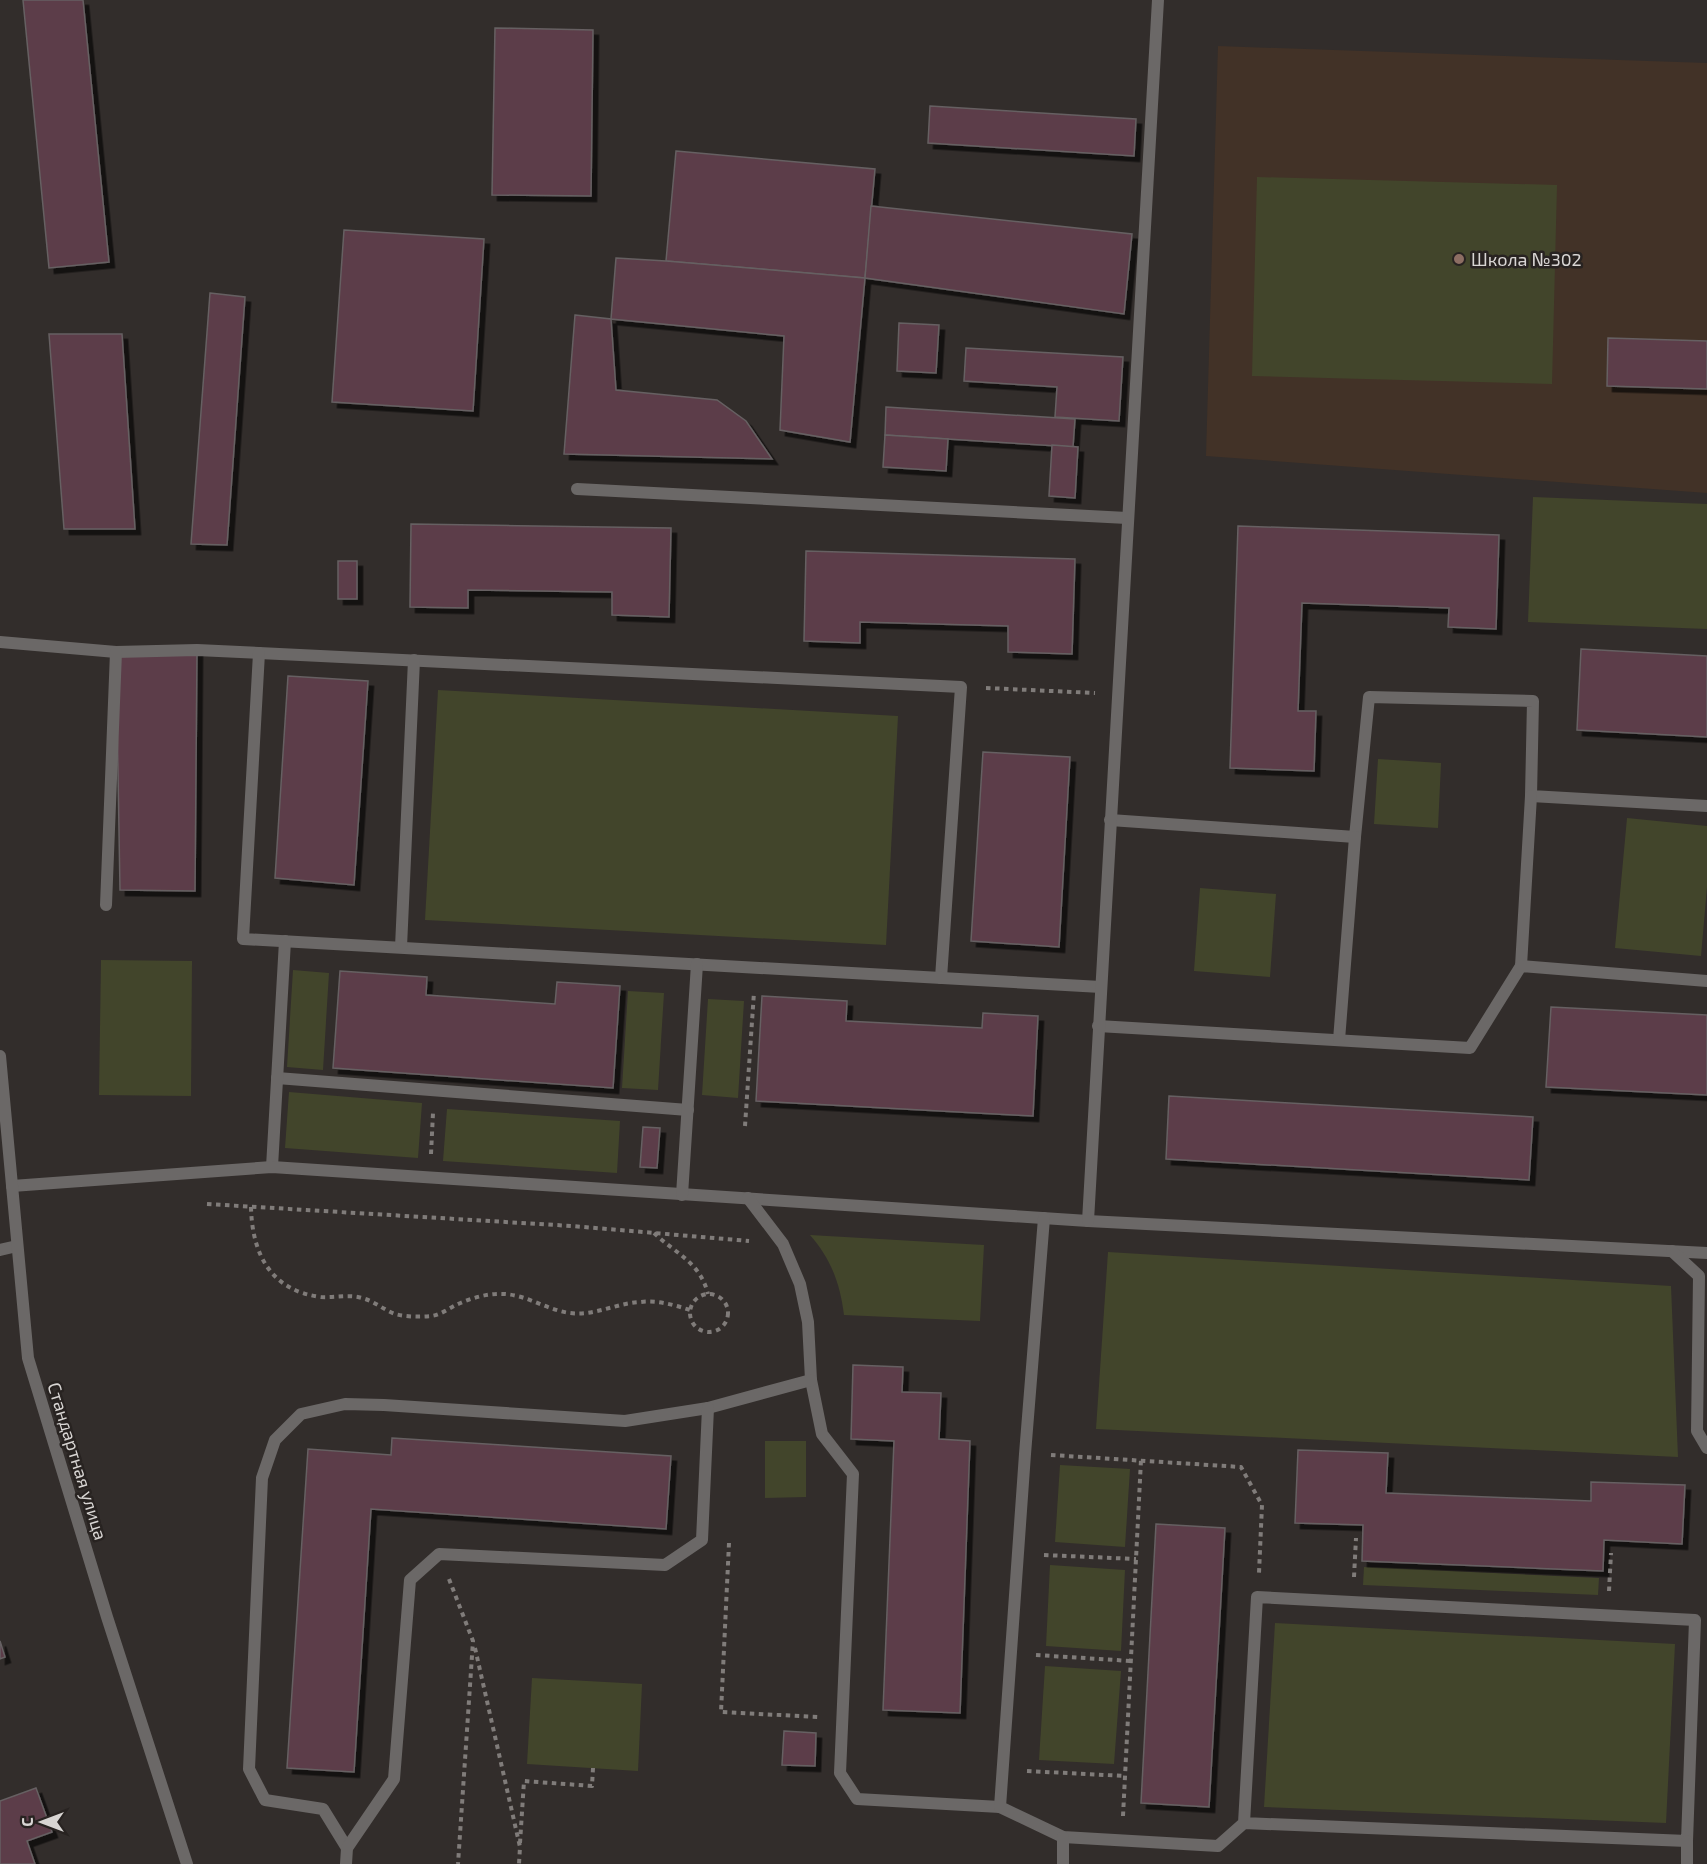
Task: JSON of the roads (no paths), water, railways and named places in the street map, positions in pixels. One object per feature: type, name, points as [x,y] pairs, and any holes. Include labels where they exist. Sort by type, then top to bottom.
[{"type":"street","points":[[1088,1221],[1158,0]]},
{"type":"street","points":[[577,489],[1127,518]]},
{"type":"street","points":[[0,642],[116,652],[197,650],[961,687],[941,978]]},
{"type":"street","points":[[106,904],[116,652]]},
{"type":"street","points":[[259,653],[243,939],[1101,987]]},
{"type":"street","points":[[400,947],[414,660]]},
{"type":"street","points":[[1098,1026],[1470,1048],[1521,966],[1531,795],[1533,701],[1369,697],[1339,1040]]},
{"type":"street","points":[[1531,795],[1707,806]]},
{"type":"street","points":[[1110,820],[1355,837]]},
{"type":"street","points":[[272,1167],[285,941]]},
{"type":"street","points":[[682,1195],[697,964]]},
{"type":"street","points":[[1521,966],[1707,981]]},
{"type":"street","name":"Стандартная улица","points":[[0,1056],[28,1358],[107,1617],[187,1864]]},
{"type":"street","points":[[277,1078],[688,1110]]},
{"type":"street","points":[[12,1186],[272,1167],[1088,1221],[1707,1253]]},
{"type":"street","points":[[747,1198],[783,1244],[800,1284],[808,1322],[811,1380],[822,1434],[854,1474],[840,1773],[857,1799],[1000,1807],[1063,1837],[1218,1846],[1244,1823],[1688,1841]]},
{"type":"street","points":[[1000,1807],[1044,1218]]},
{"type":"street","points":[[0,1250],[17,1246]]},
{"type":"street","points":[[1672,1251],[1699,1276],[1697,1431],[1707,1448]]},
{"type":"street","points":[[347,1848],[323,1809],[265,1800],[249,1769],[262,1478],[275,1440],[301,1414],[345,1404],[626,1421],[708,1408],[811,1380]]},
{"type":"street","points":[[346,1864],[347,1848],[394,1779],[410,1580],[439,1554],[665,1564],[702,1540],[708,1408]]},
{"type":"street","points":[[1244,1823],[1257,1597],[1695,1620],[1687,1864]]},
{"type":"street","points":[[1063,1837],[1063,1864]]},
{"type":"place","name":"Школа №302","points":[[1459,259]]}]
